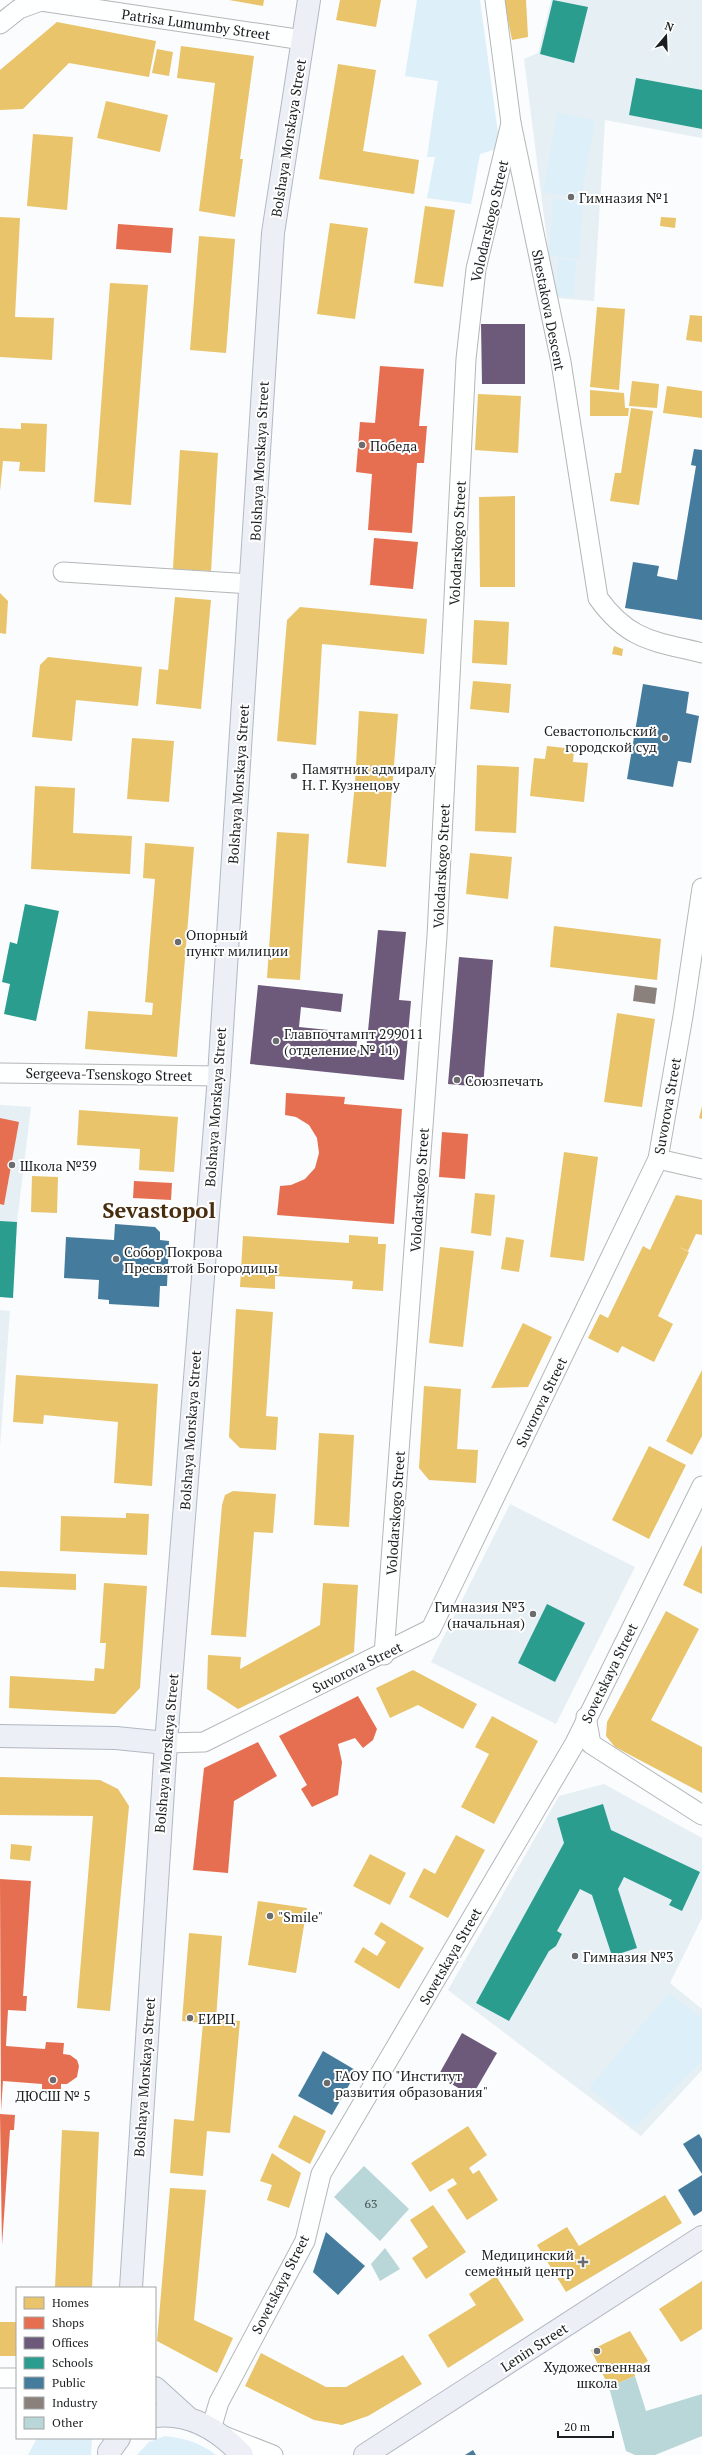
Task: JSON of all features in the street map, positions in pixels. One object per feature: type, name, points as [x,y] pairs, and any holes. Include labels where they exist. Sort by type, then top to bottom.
[{"type":"main road","name":"Bolshaya Morskaya Street","points":[[131,2287],[166,1743],[219,1076],[252,584],[273,233],[309,0]]},
{"type":"main road","points":[[0,1736],[116,1738],[166,1743]]},
{"type":"main road","name":"Lenin Street","points":[[365,2455],[702,2237]]},
{"type":"main road","points":[[156,2389],[188,2418],[218,2433],[242,2455]]},
{"type":"main road","points":[[156,2416],[188,2418]]},
{"type":"street","name":"Patrisa Lumumby Street","points":[[41,0],[303,40]]},
{"type":"street","points":[[0,24],[19,9],[41,0]]},
{"type":"street","name":"Shestakova Descent","points":[[495,0],[511,123],[560,362],[598,598],[611,616],[629,631],[646,639],[702,653]]},
{"type":"street","name":"Volodarskogo Street","points":[[384,1655],[437,936],[466,359],[476,269],[511,123]]},
{"type":"street","points":[[63,572],[252,584]]},
{"type":"street","name":"Suvorova Street","points":[[166,1743],[204,1742],[384,1655],[431,1630],[658,1159],[683,1016],[702,888]]},
{"type":"street","name":"Sergeeva-Tsenskogo Street","points":[[0,1073],[219,1076]]},
{"type":"street","points":[[658,1159],[702,1169]]},
{"type":"street","name":"Sovetskaya Street","points":[[218,2433],[219,2402],[305,2241],[321,2174],[563,1763],[702,1486]]},
{"type":"street","points":[[586,1717],[591,1744],[702,1815]]},
{"type":"street","points":[[0,2378],[16,2378]]},
{"type":"street","points":[[218,2433],[272,2455]]},
{"type":"shaded area","points":[[417,0],[480,0],[500,148],[480,154],[471,204],[427,198],[435,157],[427,157],[438,81],[405,76]]},
{"type":"shaded area","name":"Гимназия №1","points":[[551,0],[702,0],[702,138],[605,120],[594,301],[556,298],[549,256],[524,59],[538,53]]},
{"type":"shaded area","points":[[557,113],[595,120],[581,199],[543,192]]},
{"type":"shaded area","points":[[553,199],[583,201],[579,259],[549,256]]},
{"type":"shaded area","points":[[558,259],[576,260],[574,297],[556,296]]},
{"type":"shaded area","name":"Школа №39","points":[[0,1105],[31,1107],[17,1222],[13,1298],[0,1297]]},
{"type":"shaded area","points":[[0,1310],[10,1311],[0,1447]]},
{"type":"shaded area","name":"Гимназия №3 (начальная)","points":[[510,1504],[635,1567],[556,1724],[431,1662]]},
{"type":"shaded area","name":"Гимназия №3","points":[[604,1784],[702,1838],[702,1918],[670,1983],[702,2009],[702,2070],[641,2136],[448,1990],[559,1796]]},
{"type":"shaded area","points":[[669,1993],[702,2018],[702,2061],[635,2127],[589,2088]]},
{"type":"shaded area","points":[[165,2436],[192,2442],[204,2447],[216,2455],[137,2455],[149,2442]]},
{"type":"shaded area","points":[[36,2439],[92,2439],[91,2455],[28,2455]]},
{"type":"building: Homes","points":[[229,0],[264,0],[263,6]]},
{"type":"building: Homes","points":[[340,0],[381,0],[376,27],[336,20]]},
{"type":"building: Homes","points":[[504,0],[526,0],[528,37],[512,40]]},
{"type":"building: Homes","points":[[57,22],[156,41],[149,77],[69,63],[23,109],[0,110],[0,70]]},
{"type":"building: Homes","points":[[181,46],[254,56],[240,159],[243,159],[235,217],[199,211],[215,83],[177,78]]},
{"type":"building: Homes","points":[[157,49],[173,52],[169,76],[152,73]]},
{"type":"building: Homes","points":[[338,64],[376,70],[363,151],[419,160],[414,194],[319,179]]},
{"type":"building: Homes","points":[[106,101],[168,115],[160,152],[97,138]]},
{"type":"building: Homes","points":[[33,134],[73,137],[67,210],[27,206]]},
{"type":"building: Homes","points":[[425,206],[455,210],[443,287],[414,283]]},
{"type":"building: Homes","points":[[0,217],[20,218],[15,317],[54,318],[52,360],[0,357]]},
{"type":"building: Homes","points":[[661,217],[676,218],[675,228],[660,226]]},
{"type":"building: Homes","points":[[330,223],[368,228],[355,319],[317,314]]},
{"type":"building: Homes","points":[[199,236],[235,239],[226,353],[190,350]]},
{"type":"building: Homes","points":[[110,283],[148,285],[131,505],[94,502]]},
{"type":"building: Homes","points":[[597,307],[625,309],[619,390],[590,387]]},
{"type":"building: Homes","points":[[690,315],[702,316],[702,342],[686,340]]},
{"type":"building: Homes","points":[[632,381],[659,384],[657,408],[629,406]]},
{"type":"building: Homes","points":[[667,386],[702,391],[702,418],[663,413]]},
{"type":"building: Homes","points":[[590,390],[624,393],[625,408],[629,408],[628,416],[590,416]]},
{"type":"building: Homes","points":[[478,394],[521,396],[518,453],[475,450]]},
{"type":"building: Homes","points":[[631,408],[653,411],[639,505],[610,501],[615,473],[621,473]]},
{"type":"building: Homes","points":[[21,423],[47,424],[45,472],[19,471],[20,462],[3,461],[0,491],[0,428],[21,429]]},
{"type":"building: Homes","points":[[180,450],[218,453],[211,571],[173,569]]},
{"type":"building: Homes","points":[[515,496],[515,587],[480,587],[479,497]]},
{"type":"building: Homes","points":[[0,593],[8,601],[6,634],[0,633]]},
{"type":"building: Homes","points":[[175,597],[211,600],[201,709],[156,704],[159,669],[168,670]]},
{"type":"building: Homes","points":[[300,607],[427,619],[424,654],[322,644],[316,745],[277,741],[287,620]]},
{"type":"building: Homes","points":[[474,620],[509,622],[507,665],[472,663]]},
{"type":"building: Homes","points":[[614,646],[623,649],[622,656],[612,654]]},
{"type":"building: Homes","points":[[48,657],[142,667],[138,706],[76,700],[72,741],[32,737],[40,665]]},
{"type":"building: Homes","points":[[473,681],[511,684],[509,713],[470,709]]},
{"type":"building: Homes","points":[[359,711],[398,714],[386,867],[347,863],[355,783]]},
{"type":"building: Homes","points":[[132,738],[174,741],[169,802],[127,799]]},
{"type":"building: Homes","points":[[547,746],[574,749],[573,762],[588,763],[584,802],[530,796],[534,758],[545,759]]},
{"type":"building: Homes","points":[[477,765],[519,767],[516,833],[475,831]]},
{"type":"building: Homes","points":[[35,786],[75,788],[73,833],[132,836],[130,874],[31,869]]},
{"type":"building: Homes","points":[[277,832],[309,834],[300,980],[267,978]]},
{"type":"building: Homes","points":[[145,843],[194,847],[177,1057],[85,1049],[88,1011],[152,1015],[153,1003],[145,1002],[155,879],[143,878]]},
{"type":"building: Homes","points":[[470,853],[512,857],[508,899],[466,894]]},
{"type":"building: Homes","points":[[554,926],[661,939],[657,980],[550,967]]},
{"type":"building: Homes","points":[[617,1013],[655,1019],[642,1107],[604,1102]]},
{"type":"building: Homes","points":[[702,1106],[702,1119],[699,1118]]},
{"type":"building: Homes","points":[[79,1110],[178,1117],[174,1172],[139,1170],[140,1149],[77,1145]]},
{"type":"building: Homes","points":[[564,1152],[598,1157],[584,1261],[550,1257]]},
{"type":"building: Homes","points":[[32,1176],[58,1177],[57,1213],[31,1212]]},
{"type":"building: Homes","points":[[475,1193],[495,1195],[491,1236],[471,1233]]},
{"type":"building: Homes","points":[[676,1195],[702,1200],[702,1235],[696,1234],[688,1251],[677,1246],[689,1252],[658,1316],[673,1324],[654,1362],[622,1346],[618,1353],[588,1338],[600,1314],[608,1318],[643,1246],[650,1250]]},
{"type":"building: Homes","points":[[349,1235],[378,1237],[378,1244],[386,1244],[383,1291],[352,1289],[353,1281],[275,1276],[275,1289],[240,1287],[243,1236],[349,1243]]},
{"type":"building: Homes","points":[[506,1237],[524,1240],[519,1272],[501,1269]]},
{"type":"building: Homes","points":[[440,1247],[474,1251],[463,1347],[429,1343]]},
{"type":"building: Homes","points":[[236,1309],[273,1312],[266,1416],[278,1417],[276,1450],[240,1448],[229,1437]]},
{"type":"building: Homes","points":[[523,1323],[552,1337],[528,1387],[491,1388]]},
{"type":"building: Homes","points":[[702,1370],[702,1436],[692,1455],[666,1441]]},
{"type":"building: Homes","points":[[16,1375],[158,1384],[152,1486],[114,1483],[118,1422],[44,1415],[43,1424],[13,1422]]},
{"type":"building: Homes","points":[[424,1386],[461,1389],[457,1449],[478,1450],[476,1483],[429,1480],[419,1468]]},
{"type":"building: Homes","points":[[319,1433],[354,1435],[349,1527],[314,1525]]},
{"type":"building: Homes","points":[[649,1446],[686,1465],[649,1539],[612,1520]]},
{"type":"building: Homes","points":[[233,1491],[276,1494],[273,1533],[254,1532],[246,1637],[211,1635],[222,1505],[225,1495]]},
{"type":"building: Homes","points":[[126,1513],[149,1514],[147,1555],[60,1551],[61,1516],[126,1518]]},
{"type":"building: Homes","points":[[702,1545],[702,1594],[683,1585]]},
{"type":"building: Homes","points":[[0,1571],[76,1574],[76,1590],[0,1587]]},
{"type":"building: Homes","points":[[104,1583],[147,1586],[140,1688],[115,1714],[9,1708],[10,1676],[94,1681],[95,1668],[104,1669],[106,1643],[100,1643]]},
{"type":"building: Homes","points":[[323,1583],[358,1585],[354,1652],[238,1709],[207,1689],[208,1655],[241,1657],[240,1669],[320,1625]]},
{"type":"building: Homes","points":[[666,1611],[699,1629],[651,1720],[702,1747],[702,1793],[615,1747],[606,1736],[607,1722]]},
{"type":"building: Homes","points":[[413,1670],[477,1704],[463,1729],[418,1705],[390,1718],[376,1688]]},
{"type":"building: Homes","points":[[492,1716],[538,1741],[494,1824],[461,1807],[489,1754],[475,1747]]},
{"type":"building: Homes","points":[[0,1777],[100,1780],[118,1789],[129,1806],[110,2011],[77,2008],[93,1816],[0,1815]]},
{"type":"building: Homes","points":[[456,1835],[485,1850],[448,1918],[409,1897],[424,1868],[435,1874]]},
{"type":"building: Homes","points":[[11,1844],[32,1846],[30,1861],[10,1859]]},
{"type":"building: Homes","points":[[370,1854],[406,1873],[390,1905],[353,1886]]},
{"type":"building: Homes","points":[[258,1901],[307,1908],[296,1973],[248,1965]]},
{"type":"building: Homes","points":[[381,1922],[424,1948],[399,1989],[354,1962],[363,1947],[377,1956],[386,1942],[374,1934]]},
{"type":"building: Homes","points":[[189,1933],[222,1936],[216,2019],[240,2021],[230,2133],[207,2131],[203,2176],[170,2173],[174,2119],[194,2121],[203,2023],[182,2021]]},
{"type":"building: Homes","points":[[294,2115],[326,2131],[310,2164],[278,2147]]},
{"type":"building: Homes","points":[[468,2126],[487,2155],[469,2168],[473,2174],[479,2170],[498,2200],[467,2220],[447,2190],[457,2184],[453,2178],[430,2192],[411,2163]]},
{"type":"building: Homes","points":[[62,2130],[99,2132],[92,2287],[55,2287]]},
{"type":"building: Homes","points":[[272,2153],[301,2173],[289,2208],[267,2200],[272,2185],[260,2181]]},
{"type":"building: Homes","points":[[170,2188],[206,2190],[194,2320],[233,2338],[217,2373],[157,2341]]},
{"type":"building: Homes","points":[[665,2195],[682,2223],[566,2292],[537,2245],[567,2227],[579,2246]]},
{"type":"building: Homes","points":[[433,2205],[466,2252],[426,2279],[412,2258],[428,2247],[410,2220]]},
{"type":"building: Homes","points":[[496,2276],[524,2320],[448,2368],[428,2335],[476,2305],[469,2294]]},
{"type":"building: Homes","points":[[702,2281],[702,2329],[681,2342],[659,2309]]},
{"type":"building: Homes","points":[[0,2322],[16,2322],[16,2356],[0,2356]]},
{"type":"building: Homes","points":[[630,2331],[648,2361],[633,2370],[635,2376],[609,2387],[591,2350]]},
{"type":"building: Homes","points":[[261,2353],[326,2387],[346,2387],[403,2355],[422,2384],[368,2416],[342,2425],[314,2420],[245,2386]]},
{"type":"building: Shops","points":[[118,224],[173,228],[171,253],[116,249]]},
{"type":"building: Shops","points":[[380,366],[424,369],[419,426],[427,426],[424,463],[417,463],[412,533],[368,530],[372,474],[356,472],[360,422],[375,423]]},
{"type":"building: Shops","points":[[374,538],[418,542],[413,589],[370,585]]},
{"type":"building: Shops","points":[[286,1093],[345,1097],[344,1104],[402,1109],[394,1224],[277,1215],[280,1186],[291,1185],[305,1179],[315,1168],[319,1153],[317,1138],[309,1125],[296,1117],[285,1115]]},
{"type":"building: Shops","points":[[0,1118],[19,1122],[4,1205],[0,1204]]},
{"type":"building: Shops","points":[[442,1132],[468,1134],[465,1179],[439,1177]]},
{"type":"building: Shops","points":[[134,1181],[172,1183],[171,1200],[133,1198]]},
{"type":"building: Shops","points":[[358,1696],[377,1729],[373,1740],[363,1748],[355,1738],[338,1744],[342,1762],[338,1795],[312,1807],[301,1789],[307,1785],[279,1736]]},
{"type":"building: Shops","points":[[258,1742],[277,1776],[234,1801],[228,1873],[193,1870],[204,1768]]},
{"type":"building: Shops","points":[[0,1879],[31,1881],[23,1996],[27,1996],[26,2011],[8,2010],[6,2046],[45,2049],[46,2042],[64,2043],[63,2054],[70,2055],[77,2060],[79,2066],[77,2077],[67,2084],[61,2084],[61,2092],[42,2091],[42,2084],[3,2081],[1,2111]]},
{"type":"building: Shops","points":[[0,2114],[15,2115],[14,2130],[10,2130],[2,2245]]},
{"type":"building: Offices","points":[[481,324],[525,324],[525,384],[482,384]]},
{"type":"building: Offices","points":[[378,930],[406,932],[399,1000],[411,1001],[404,1080],[250,1064],[258,985],[343,994],[341,1012],[301,1007],[299,1027],[358,1033],[356,1050],[366,1051]]},
{"type":"building: Offices","points":[[459,957],[493,960],[483,1087],[448,1084]]},
{"type":"building: Offices","points":[[462,2033],[497,2053],[472,2096],[438,2076]]},
{"type":"building: Schools","points":[[553,0],[588,7],[574,63],[540,54]]},
{"type":"building: Schools","points":[[636,78],[702,90],[702,129],[629,115]]},
{"type":"building: Schools","points":[[25,904],[59,911],[36,1021],[4,1014],[10,984],[2,982],[10,942],[17,944]]},
{"type":"building: Schools","points":[[0,1221],[17,1222],[13,1298],[0,1297]]},
{"type":"building: Schools","name":"Гимназия №3 (начальная)","points":[[547,1604],[585,1623],[555,1682],[518,1663]]},
{"type":"building: Schools","points":[[603,1804],[611,1830],[700,1872],[682,1911],[669,1905],[672,1900],[624,1877],[618,1889],[637,1948],[612,1956],[592,1895],[580,1889],[557,1931],[562,1934],[556,1946],[549,1951],[509,2021],[476,2003],[564,1843],[557,1818]]},
{"type":"building: Public","points":[[694,449],[702,450],[702,620],[625,608],[633,562],[659,566],[657,576],[677,580],[696,466],[691,465]]},
{"type":"building: Public","name":"Севастопольский городской суд","points":[[643,684],[689,692],[686,713],[699,716],[691,763],[678,761],[673,787],[627,779]]},
{"type":"building: Public","name":"Собор Покрова Пресвятой Богородицы","points":[[115,1224],[155,1227],[160,1232],[160,1240],[169,1241],[167,1286],[160,1286],[159,1307],[109,1304],[109,1300],[98,1299],[99,1280],[64,1278],[66,1237],[114,1240]]},
{"type":"building: Public","name":"ГАОУ ПО \"Институт развития образования\"","points":[[323,2051],[357,2071],[332,2115],[298,2096]]},
{"type":"building: Public","points":[[699,2134],[702,2139],[702,2174],[683,2144]]},
{"type":"building: Public","points":[[702,2175],[702,2211],[694,2216],[678,2190]]},
{"type":"building: Public","points":[[326,2232],[365,2266],[338,2295],[313,2272]]},
{"type":"building: Public","points":[[473,2450],[476,2455],[465,2455]]},
{"type":"building: Industry","points":[[635,985],[657,988],[655,1004],[633,1001]]},
{"type":"building: Other","points":[[364,2166],[409,2209],[380,2241],[334,2197]]},
{"type":"building: Other","points":[[385,2248],[400,2269],[380,2281],[371,2264]]},
{"type":"building: Other","points":[[635,2376],[646,2411],[702,2394],[702,2436],[655,2455],[635,2455],[626,2451],[609,2387]]},
{"type":"place","name":"Гимназия №1","points":[[571,197]]},
{"type":"place","name":"Победа","points":[[362,445]]},
{"type":"place","name":"Севастопольский городской суд","points":[[665,738]]},
{"type":"place","name":"Памятник адмиралу Н. Г. Кузнецову","points":[[294,776]]},
{"type":"place","name":"Опорный пункт милиции","points":[[178,942]]},
{"type":"place","name":"Главпочтампт 299011 (отделение № 11)","points":[[276,1041]]},
{"type":"place","name":"Союзпечать","points":[[457,1080]]},
{"type":"place","name":"Школа №39","points":[[12,1165]]},
{"type":"place","name":"Собор Покрова Пресвятой Богородицы","points":[[116,1259]]},
{"type":"place","name":"Гимназия №3 (начальная)","points":[[533,1614]]},
{"type":"place","name":"\"Smile\"","points":[[270,1916]]},
{"type":"place","name":"Гимназия №3","points":[[575,1956]]},
{"type":"place","name":"ЕИРЦ","points":[[190,2018]]},
{"type":"place","name":"ДЮСШ № 5","points":[[53,2080]]},
{"type":"place","name":"ГАОУ ПО \"Институт развития образования\"","points":[[327,2083]]},
{"type":"place","name":"Медицинский семейный центр","points":[[583,2262]]},
{"type":"place","name":"Художественная школа","points":[[597,2351]]},
{"type":"district","name":"Sevastopol","points":[[159,1209]]}]
